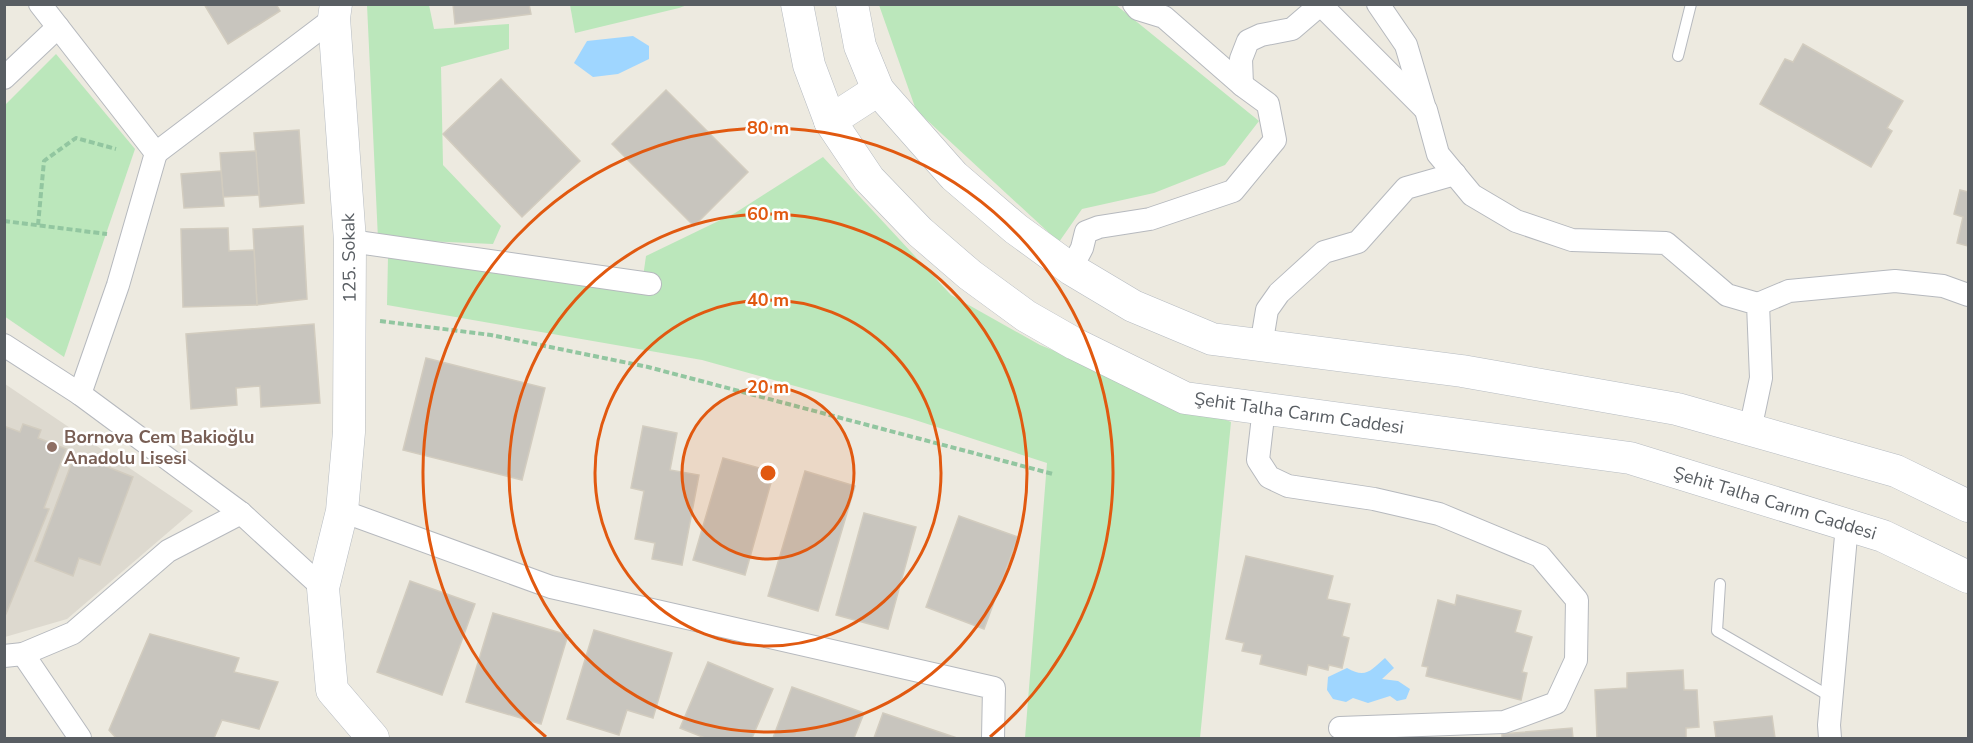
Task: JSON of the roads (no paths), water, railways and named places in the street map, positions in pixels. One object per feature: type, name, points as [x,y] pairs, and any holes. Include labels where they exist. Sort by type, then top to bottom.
[{"type":"street","points":[[40,4],[156,153]]},
{"type":"street","name":"Şehit Talha Carım Caddesi","points":[[797,4],[809,65],[830,121],[869,179],[920,232],[970,275],[1026,316],[1075,344],[1185,398],[1630,458],[1883,536],[1968,577]]},
{"type":"street","points":[[852,4],[860,46],[878,90],[954,176],[1016,229],[1071,269],[1133,306],[1212,339],[1474,373],[1677,409],[1896,471],[1968,506]]},
{"type":"street","points":[[1071,269],[1082,248],[1086,232],[1099,226],[1150,219],[1233,191],[1275,140],[1268,104],[1242,85],[1164,17],[1138,9],[1134,4]]},
{"type":"street","points":[[1378,4],[1406,45],[1438,154],[1472,195],[1516,221],[1572,240],[1666,243],[1727,295],[1758,304],[1789,291],[1895,281],[1943,286],[1968,295]]},
{"type":"street","points":[[1242,85],[1241,58],[1248,41],[1261,35],[1292,28],[1320,5],[1426,110]]},
{"type":"street","points":[[80,394],[118,285],[156,153],[335,11]]},
{"type":"street","name":"125. Sokak","points":[[335,11],[350,241],[349,432],[342,511],[323,588],[332,690],[373,738]]},
{"type":"street","points":[[4,78],[58,27]]},
{"type":"street","points":[[830,121],[878,90]]},
{"type":"street","points":[[1261,345],[1267,310],[1279,293],[1324,252],[1358,242],[1406,188],[1455,174]]},
{"type":"street","points":[[350,241],[650,284]]},
{"type":"street","points":[[1750,430],[1761,378],[1758,304]]},
{"type":"street","points":[[4,345],[80,394],[241,513],[323,588]]},
{"type":"street","points":[[1264,408],[1258,460],[1269,477],[1288,486],[1374,499],[1439,514],[1540,556],[1577,600],[1576,660],[1556,703],[1504,722],[1340,728]]},
{"type":"street","points":[[342,511],[550,587],[994,688],[993,738]]},
{"type":"street","points":[[80,738],[14,655],[73,633],[168,550],[241,513]]},
{"type":"street","points":[[1830,738],[1828,725],[1847,525]]},
{"type":"lane","points":[[1678,56],[1691,4]]},
{"type":"lane","points":[[1720,584],[1717,631],[1831,698]]},
{"type":"water","points":[[633,36],[649,46],[649,59],[618,74],[593,77],[574,63],[587,41]]},
{"type":"water","points":[[1385,658],[1394,668],[1382,679],[1398,681],[1410,689],[1406,699],[1397,701],[1390,696],[1368,703],[1353,698],[1346,702],[1333,699],[1327,690],[1328,677],[1347,668],[1359,673],[1368,672]]},
{"type":"place","name":"Bornova Cem Bakioğlu Anadolu Lisesi","points":[[52,447]]}]
